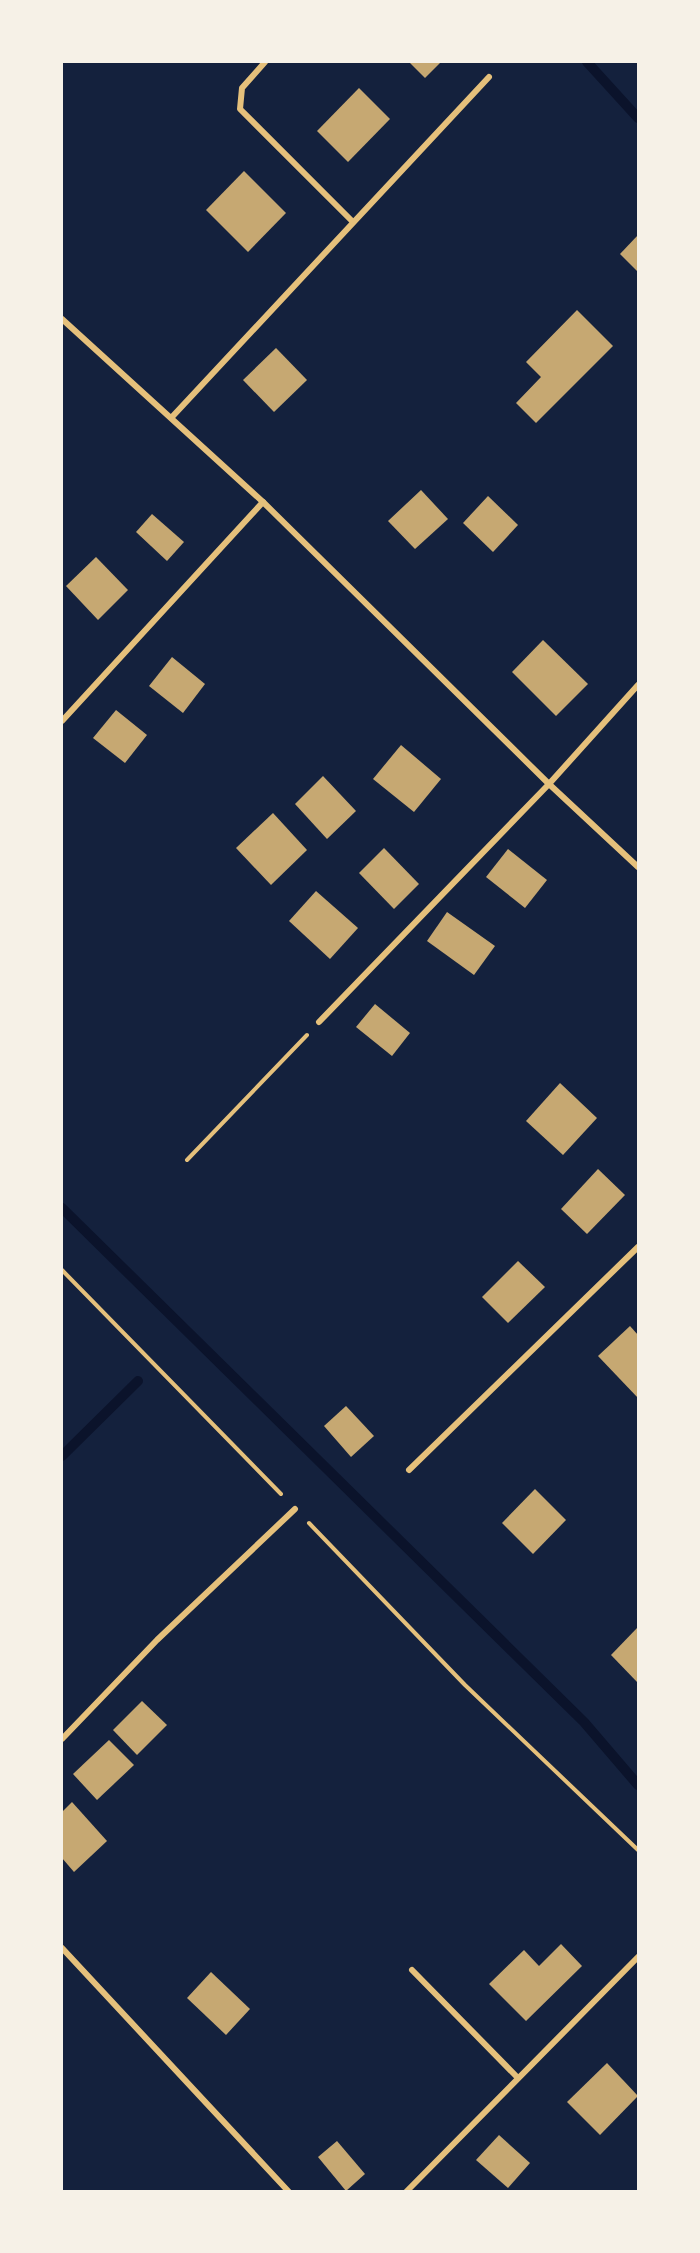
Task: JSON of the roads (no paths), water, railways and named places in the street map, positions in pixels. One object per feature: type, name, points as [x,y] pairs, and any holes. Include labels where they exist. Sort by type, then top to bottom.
[{"type":"street","points":[[265,62],[242,88],[240,109],[352,221]]},
{"type":"street","points":[[172,417],[352,221],[489,77]]},
{"type":"street","points":[[62,319],[263,502],[549,784],[639,867]]},
{"type":"street","points":[[62,721],[263,502]]},
{"type":"street","points":[[318,1022],[549,784],[639,685]]},
{"type":"street","points":[[409,1470],[639,1247]]},
{"type":"street","points":[[62,1739],[157,1640],[295,1509]]},
{"type":"street","points":[[62,1948],[289,2192]]},
{"type":"street","points":[[406,2192],[517,2077],[639,1956]]},
{"type":"street","points":[[412,1970],[517,2077]]},
{"type":"waterway","points":[[587,62],[638,118]]},
{"type":"waterway","points":[[62,1208],[584,1722],[638,1785]]},
{"type":"waterway","points":[[62,1456],[138,1381]]}]
